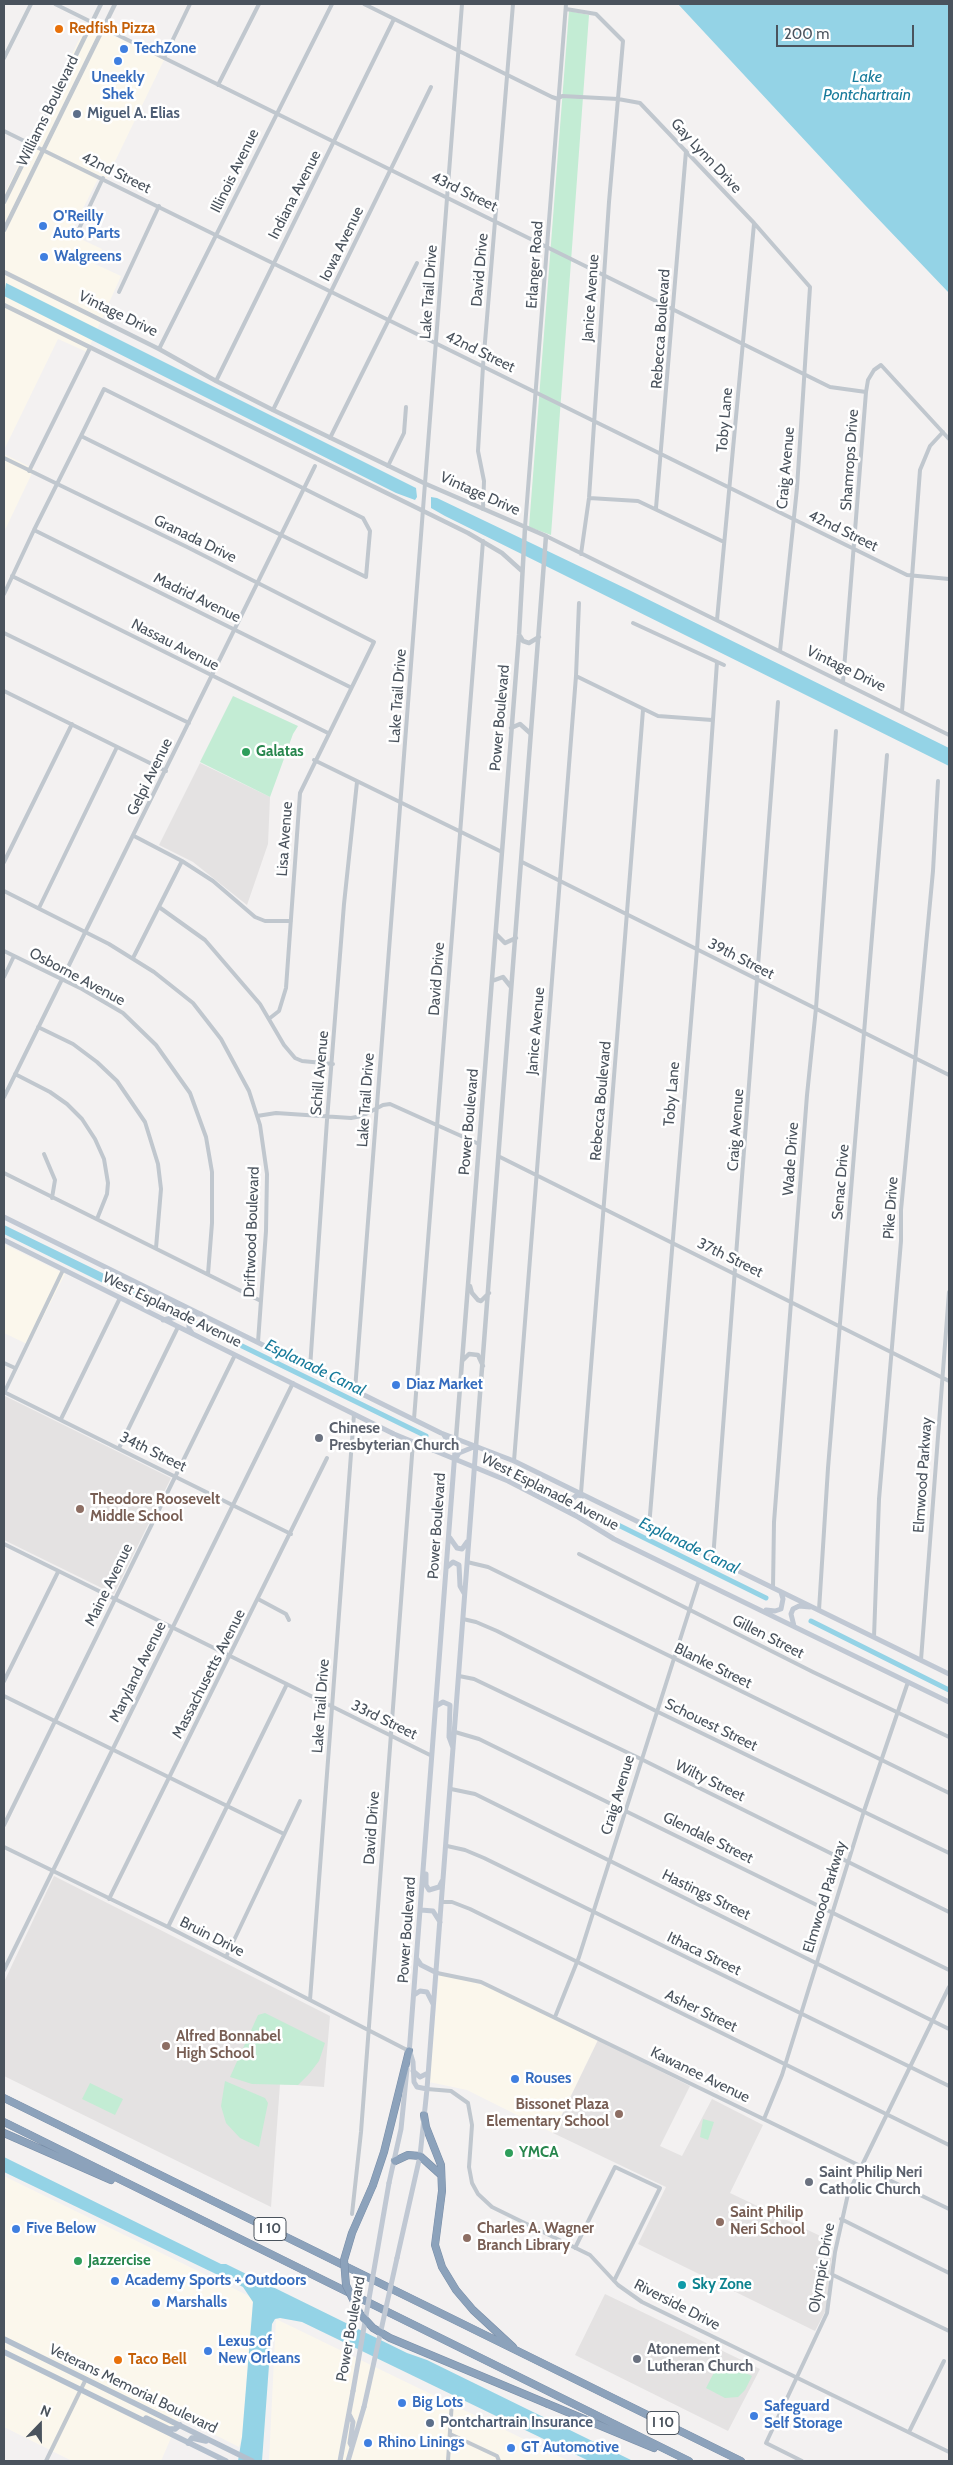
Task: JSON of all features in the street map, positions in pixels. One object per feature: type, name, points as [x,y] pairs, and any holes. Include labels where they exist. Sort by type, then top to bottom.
[{"type":"highway","points":[[409,2051],[384,2152],[344,2260],[346,2286],[360,2314],[373,2328],[390,2338],[684,2461]]},
{"type":"highway","points":[[4,2093],[26,2109]]},
{"type":"highway","name":"I 10","points":[[4,2098],[741,2461]]},
{"type":"highway","points":[[424,2115],[426,2127],[441,2165],[442,2191],[435,2245],[442,2267],[456,2290],[473,2310],[507,2340],[514,2349]]},
{"type":"highway","name":"I 10","points":[[4,2122],[690,2461]]},
{"type":"highway","points":[[4,2133],[176,2208]]},
{"type":"highway","points":[[395,2161],[408,2155],[420,2156],[441,2175]]},
{"type":"main road","name":"West Esplanade Avenue","points":[[4,1217],[441,1433],[514,1461],[949,1674]]},
{"type":"main road","name":"West Esplanade Avenue","points":[[4,1240],[354,1414],[413,1442],[508,1481],[573,1514],[614,1538],[949,1702]]},
{"type":"main road","points":[[163,1320],[172,1319],[180,1312],[173,1300]]},
{"type":"main road","points":[[194,1335],[189,1329],[189,1320],[196,1314],[202,1314]]},
{"type":"main road","points":[[430,1449],[446,1448],[448,1441],[441,1433]]},
{"type":"main road","name":"Power Boulevard","points":[[340,2461],[389,2183],[401,2129],[421,1910],[456,1438]]},
{"type":"main road","points":[[455,1459],[460,1453],[476,1446]]},
{"type":"main road","name":"Power Boulevard","points":[[348,2461],[364,2407],[420,2156],[441,1925],[466,1562],[476,1446]]},
{"type":"main road","points":[[573,1514],[569,1506],[572,1498],[577,1495],[591,1498]]},
{"type":"main road","points":[[449,1535],[452,1543],[457,1548],[466,1546],[468,1539]]},
{"type":"main road","points":[[447,1567],[453,1562],[460,1565],[460,1586],[464,1594]]},
{"type":"main road","points":[[758,1608],[776,1611],[781,1608],[784,1599],[781,1592]]},
{"type":"main road","points":[[794,1626],[791,1614],[793,1609],[799,1606],[813,1608]]},
{"type":"main road","points":[[436,1706],[443,1702],[450,1705],[449,1737],[453,1748]]},
{"type":"main road","points":[[424,1869],[429,1890],[439,1887],[444,1876]]},
{"type":"main road","points":[[421,1910],[433,1910],[441,1925]]},
{"type":"main road","points":[[417,1958],[421,1965],[437,1973]]},
{"type":"main road","points":[[414,1995],[420,1991],[427,1992],[434,2007]]},
{"type":"main road","points":[[409,2051],[414,2082],[417,2087],[427,2090]]},
{"type":"main road","points":[[413,2071],[420,2077],[428,2073]]},
{"type":"main road","name":"Veterans Memorial Boulevard","points":[[4,2339],[252,2461]]},
{"type":"main road","name":"Veterans Memorial Boulevard","points":[[4,2352],[226,2461]]},
{"type":"main road","points":[[38,2369],[50,2368],[53,2363]]},
{"type":"main road","points":[[120,2410],[129,2410],[170,2429],[175,2429],[180,2425]]},
{"type":"main road","points":[[349,2414],[352,2422],[350,2443],[352,2447]]},
{"type":"main road","points":[[188,2443],[192,2438],[218,2444]]},
{"type":"street","points":[[4,58],[31,4]]},
{"type":"street","name":"43rd Street","points":[[55,4],[218,85],[277,112],[805,375],[836,389],[866,392]]},
{"type":"street","name":"Williams Boulevard","points":[[4,202],[101,4]]},
{"type":"street","name":"Williams Boulevard","points":[[4,230],[115,4]]},
{"type":"street","points":[[164,58],[190,4]]},
{"type":"street","points":[[218,85],[259,4]]},
{"type":"street","name":"Illinois Avenue","points":[[159,348],[332,4]]},
{"type":"street","points":[[364,4],[558,99]]},
{"type":"street","name":"Lake Trail Drive","points":[[355,1390],[462,4]]},
{"type":"street","name":"David Drive","points":[[483,509],[484,481],[478,451],[483,366],[513,4]]},
{"type":"street","name":"Erlanger Road","points":[[525,528],[566,4]]},
{"type":"street","name":"Janice Avenue","points":[[566,9],[596,14],[623,41],[604,275],[589,498],[582,554]]},
{"type":"street","name":"Indiana Avenue","points":[[216,381],[394,19]]},
{"type":"street","name":"Iowa Avenue","points":[[273,410],[431,87]]},
{"type":"street","name":"Gay Lynn Drive","points":[[558,99],[562,96],[618,99],[640,103],[754,223],[810,288]]},
{"type":"street","name":"42nd Street","points":[[4,130],[332,290],[854,550],[913,576],[949,579]]},
{"type":"street","name":"Rebecca Boulevard","points":[[656,508],[686,151]]},
{"type":"street","points":[[76,233],[103,178]]},
{"type":"street","points":[[118,292],[159,206]]},
{"type":"street","name":"Toby Lane","points":[[717,620],[754,223]]},
{"type":"street","points":[[330,438],[417,263]]},
{"type":"street","name":"Vintage Drive","points":[[6,274],[159,348],[216,381],[330,438],[426,484],[546,536],[949,735]]},
{"type":"street","name":"Craig Avenue","points":[[780,650],[793,520],[810,288]]},
{"type":"street","points":[[4,305],[483,541],[508,558],[522,571]]},
{"type":"street","points":[[29,470],[90,348]]},
{"type":"street","name":"Shamrops Drive","points":[[843,682],[866,392],[870,375],[881,364],[943,432]]},
{"type":"street","points":[[4,594],[34,530],[104,389],[363,518],[368,524],[370,531],[366,577],[81,436]]},
{"type":"street","points":[[388,466],[404,433],[406,407]]},
{"type":"street","points":[[902,711],[920,470],[930,446],[943,432],[949,439]]},
{"type":"street","name":"Granada Drive","points":[[4,458],[374,642]]},
{"type":"street","name":"Gelpi Avenue","points":[[4,1097],[315,466]]},
{"type":"street","points":[[589,498],[638,500],[724,542]]},
{"type":"street","name":"Power Boulevard","points":[[456,1438],[519,635],[525,528]]},
{"type":"street","name":"Madrid Avenue","points":[[34,530],[350,687]]},
{"type":"street","name":"Power Boulevard","points":[[476,1446],[500,1158],[511,986],[540,637],[546,536]]},
{"type":"street","name":"David Drive","points":[[414,1419],[483,541]]},
{"type":"street","name":"Nassau Avenue","points":[[12,576],[328,733]]},
{"type":"street","name":"Janice Avenue","points":[[514,1461],[576,676],[579,603]]},
{"type":"street","points":[[633,623],[724,666]]},
{"type":"street","points":[[4,633],[189,723]]},
{"type":"street","points":[[519,635],[523,641],[529,643],[540,637]]},
{"type":"street","name":"Lisa Avenue","points":[[270,1018],[279,1011],[284,995],[300,793],[314,760],[374,642]]},
{"type":"street","name":"Toby Lane","points":[[649,1527],[697,949],[716,662]]},
{"type":"street","points":[[576,676],[658,716],[712,720]]},
{"type":"street","points":[[4,691],[166,771]]},
{"type":"street","name":"Craig Avenue","points":[[713,1559],[778,702]]},
{"type":"street","name":"Rebecca Boulevard","points":[[581,1493],[643,710]]},
{"type":"street","points":[[4,862],[72,724]]},
{"type":"street","points":[[511,728],[520,724],[528,728],[531,734]]},
{"type":"street","name":"Wade Drive","points":[[773,1588],[774,1522],[792,1302],[806,1094],[816,1008],[836,731]]},
{"type":"street","points":[[39,908],[117,747]]},
{"type":"street","name":"Senac Drive","points":[[818,1610],[888,755]]},
{"type":"street","points":[[314,760],[502,852]]},
{"type":"street","name":"Pike Drive","points":[[874,1637],[879,1500],[892,1352],[901,1210],[933,872],[938,781]]},
{"type":"street","name":"Schill Avenue","points":[[310,1368],[344,904],[357,782]]},
{"type":"street","points":[[134,836],[182,861],[213,881],[255,917],[265,921],[291,922]]},
{"type":"street","points":[[133,958],[182,861]]},
{"type":"street","name":"39th Street","points":[[522,862],[949,1075]]},
{"type":"street","name":"Driftwood Boulevard","points":[[4,891],[86,932],[154,972],[185,997],[221,1039],[244,1082],[257,1116],[267,1174],[258,1342]]},
{"type":"street","points":[[159,907],[205,940],[270,1018],[284,1045],[295,1058],[308,1062],[333,1064]]},
{"type":"street","points":[[496,934],[505,943],[516,938]]},
{"type":"street","name":"Osborne Avenue","points":[[4,951],[62,979],[123,1013],[156,1045],[190,1094],[206,1137],[212,1172],[212,1223],[208,1274]]},
{"type":"street","points":[[4,977],[14,956]]},
{"type":"street","points":[[492,981],[503,978],[511,986]]},
{"type":"street","points":[[38,1027],[73,1044],[97,1062],[117,1081],[145,1122],[158,1164],[160,1189],[156,1248]]},
{"type":"street","points":[[15,1074],[50,1092],[66,1104],[82,1119],[94,1138],[104,1159],[108,1182],[107,1194],[97,1219]]},
{"type":"street","points":[[257,1116],[276,1113],[362,1116],[383,1105],[394,1105],[479,1144]]},
{"type":"street","points":[[44,1154],[55,1180],[52,1198]]},
{"type":"street","name":"37th Street","points":[[500,1158],[735,1273],[949,1381]]},
{"type":"street","points":[[4,1174],[261,1301]]},
{"type":"street","points":[[4,1392],[63,1270]]},
{"type":"street","points":[[469,1277],[474,1298],[481,1301],[489,1292]]},
{"type":"street","name":"Elmwood Parkway","points":[[921,1660],[949,1292]]},
{"type":"street","points":[[61,1419],[120,1298]]},
{"type":"street","points":[[119,1448],[178,1327]]},
{"type":"street","points":[[462,1361],[468,1354],[478,1355],[483,1367]]},
{"type":"street","name":"Maine Avenue","points":[[4,1825],[235,1355]]},
{"type":"street","points":[[4,1363],[15,1368]]},
{"type":"street","name":"Maryland Avenue","points":[[4,1970],[293,1384]]},
{"type":"street","name":"34th Street","points":[[4,1392],[291,1534]]},
{"type":"street","name":"Lake Trail Drive","points":[[310,2000],[354,1414]]},
{"type":"street","name":"David Drive","points":[[352,2214],[413,1442]]},
{"type":"street","name":"Massachusetts Avenue","points":[[109,1899],[327,1458]]},
{"type":"street","name":"33rd Street","points":[[4,1544],[432,1756]]},
{"type":"street","name":"Gillen Street","points":[[578,1554],[949,1737]]},
{"type":"street","name":"Blanke Street","points":[[466,1562],[488,1567],[672,1659],[949,1793]]},
{"type":"street","points":[[4,1681],[58,1572]]},
{"type":"street","name":"Craig Avenue","points":[[556,2017],[594,1912],[672,1659],[699,1580]]},
{"type":"street","points":[[258,1600],[286,1614],[289,1620]]},
{"type":"street","name":"Schouest Street","points":[[463,1619],[497,1631],[656,1711],[949,1853]]},
{"type":"street","name":"Wilty Street","points":[[459,1676],[474,1679],[641,1759],[949,1912]]},
{"type":"street","name":"Elmwood Parkway","points":[[764,2119],[785,2064],[880,1759],[908,1682]]},
{"type":"street","points":[[168,1928],[288,1684]]},
{"type":"street","points":[[4,1696],[284,1834]]},
{"type":"street","name":"Glendale Street","points":[[455,1732],[479,1739],[949,1970]]},
{"type":"street","name":"Hastings Street","points":[[451,1789],[475,1794],[949,2029]]},
{"type":"street","points":[[226,1957],[300,1801]]},
{"type":"street","name":"Ithaca Street","points":[[447,1846],[465,1850],[484,1858],[949,2086]]},
{"type":"street","name":"Bruin Drive","points":[[4,1848],[226,1957],[409,2051]]},
{"type":"street","name":"Asher Street","points":[[442,1902],[452,1902],[470,1909],[949,2145]]},
{"type":"street","name":"Kawanee Avenue","points":[[437,1973],[482,1982],[949,2209]]},
{"type":"street","name":"Olympic Drive","points":[[802,2461],[766,2443],[828,2313],[841,2220],[848,2194],[949,1987]]},
{"type":"street","name":"Riverside Drive","points":[[427,2090],[451,2091],[468,2103],[472,2125],[469,2167],[472,2183],[486,2203],[590,2256],[614,2281],[642,2302],[949,2452]]},
{"type":"street","points":[[575,2248],[615,2167],[660,2188],[614,2281]]},
{"type":"street","points":[[841,2220],[949,2273]]},
{"type":"street","points":[[833,2275],[949,2331]]},
{"type":"street","points":[[909,2432],[944,2361]]},
{"type":"street","points":[[46,2461],[86,2379]]},
{"type":"street","points":[[448,2461],[452,2401]]},
{"type":"street","points":[[450,2434],[497,2456],[499,2460]]},
{"type":"shaded area","points":[[87,23],[164,60],[107,178],[100,175],[70,234],[102,249],[95,264],[121,276],[87,352],[58,339],[4,450],[4,195]]},
{"type":"shaded area","points":[[4,454],[34,469],[4,532]]},
{"type":"shaded area","points":[[200,763],[270,797],[268,844],[247,905],[193,862],[159,845]]},
{"type":"shaded area","points":[[4,1244],[65,1274],[29,1345],[4,1333]]},
{"type":"shaded area","name":"Theodore Roosevelt Middle School","points":[[5,1396],[171,1478],[114,1594],[4,1540]]},
{"type":"shaded area","name":"Alfred Bonnabel High School","points":[[54,1876],[330,2016],[324,2087],[280,2084],[271,2207],[4,2076],[4,1982]]},
{"type":"shaded area","points":[[439,1975],[474,1982],[490,1988],[598,2040],[553,2133],[467,2090],[429,2082]]},
{"type":"shaded area","name":"Saint Philip Neri School","points":[[598,2040],[690,2086],[660,2146],[682,2156],[712,2099],[763,2125],[730,2193],[833,2242],[827,2308],[815,2331],[638,2244],[666,2187],[553,2133]]},
{"type":"shaded area","points":[[4,2176],[253,2298],[242,2437],[239,2447],[180,2417],[161,2461],[72,2461],[4,2427]]},
{"type":"shaded area","points":[[605,2294],[760,2369],[728,2431],[575,2355]]},
{"type":"shaded area","points":[[276,2319],[569,2461],[269,2461]]},
{"type":"green space","points":[[569,11],[589,15],[551,535],[529,527]]},
{"type":"green space","name":"Galatas","points":[[233,696],[298,726],[293,734],[270,797],[200,762]]},
{"type":"green space","points":[[265,2013],[325,2043],[319,2061],[298,2085],[252,2084],[230,2077],[258,2015]]},
{"type":"green space","points":[[225,2081],[265,2098],[268,2103],[259,2147],[240,2138],[226,2123],[221,2106]]},
{"type":"green space","points":[[90,2083],[123,2099],[115,2115],[82,2099]]},
{"type":"green space","points":[[703,2119],[714,2122],[708,2140],[700,2137]]},
{"type":"green space","points":[[720,2361],[752,2376],[745,2390],[738,2397],[725,2398],[706,2388]]},
{"type":"water","name":"Lake Pontchartrain","points":[[678,4],[949,4],[949,293],[864,204]]},
{"type":"water","points":[[6,283],[416,488],[417,497],[415,500],[396,493],[4,296]]},
{"type":"water","points":[[431,497],[437,498],[629,590],[949,748],[949,766],[445,516],[431,508]]},
{"type":"water","points":[[4,1225],[174,1308],[170,1316],[4,1234]]},
{"type":"water","points":[[4,2157],[221,2264],[226,2264],[407,2353],[427,2360],[633,2461],[589,2461],[302,2322],[280,2318],[275,2319],[272,2324],[262,2461],[238,2461],[242,2437],[253,2302],[243,2287],[4,2172]]},
{"type":"waterway","name":"Esplanade Canal","points":[[193,1322],[426,1436]]},
{"type":"waterway","name":"Esplanade Canal","points":[[602,1517],[766,1598]]},
{"type":"waterway","name":"Esplanade Canal","points":[[811,1621],[949,1690]]},
{"type":"place","name":"Redfish Pizza","points":[[59,29]]},
{"type":"place","name":"TechZone","points":[[124,49]]},
{"type":"place","name":"Uneekly Shek","points":[[118,61]]},
{"type":"place","name":"Miguel A. Elias","points":[[77,114]]},
{"type":"place","name":"O'Reilly Auto Parts","points":[[43,226]]},
{"type":"place","name":"Walgreens","points":[[44,257]]},
{"type":"place","name":"Galatas","points":[[246,752]]},
{"type":"place","name":"Diaz Market","points":[[396,1385]]},
{"type":"place","name":"Chinese Presbyterian Church","points":[[319,1438]]},
{"type":"place","name":"Theodore Roosevelt Middle School","points":[[80,1509]]},
{"type":"place","name":"Alfred Bonnabel High School","points":[[166,2046]]},
{"type":"place","name":"Rouses","points":[[515,2079]]},
{"type":"place","name":"Bissonet Plaza Elementary School","points":[[619,2114]]},
{"type":"place","name":"YMCA","points":[[509,2153]]},
{"type":"place","name":"Saint Philip Neri Catholic Church","points":[[809,2182]]},
{"type":"place","name":"Saint Philip Neri School","points":[[720,2222]]},
{"type":"place","name":"Five Below","points":[[16,2229]]},
{"type":"place","name":"Charles A. Wagner Branch Library","points":[[467,2238]]},
{"type":"place","name":"Jazzercise","points":[[78,2261]]},
{"type":"place","name":"Academy Sports + Outdoors","points":[[115,2281]]},
{"type":"place","name":"Sky Zone","points":[[682,2285]]},
{"type":"place","name":"Marshalls","points":[[156,2303]]},
{"type":"place","name":"Lexus of New Orleans","points":[[208,2351]]},
{"type":"place","name":"Atonement Lutheran Church","points":[[637,2359]]},
{"type":"place","name":"Taco Bell","points":[[118,2360]]},
{"type":"place","name":"Big Lots","points":[[402,2403]]},
{"type":"place","name":"Safeguard Self Storage","points":[[754,2416]]},
{"type":"place","name":"Pontchartrain Insurance","points":[[430,2423]]},
{"type":"place","name":"Rhino Linings","points":[[368,2443]]},
{"type":"place","name":"GT Automotive","points":[[511,2448]]}]
